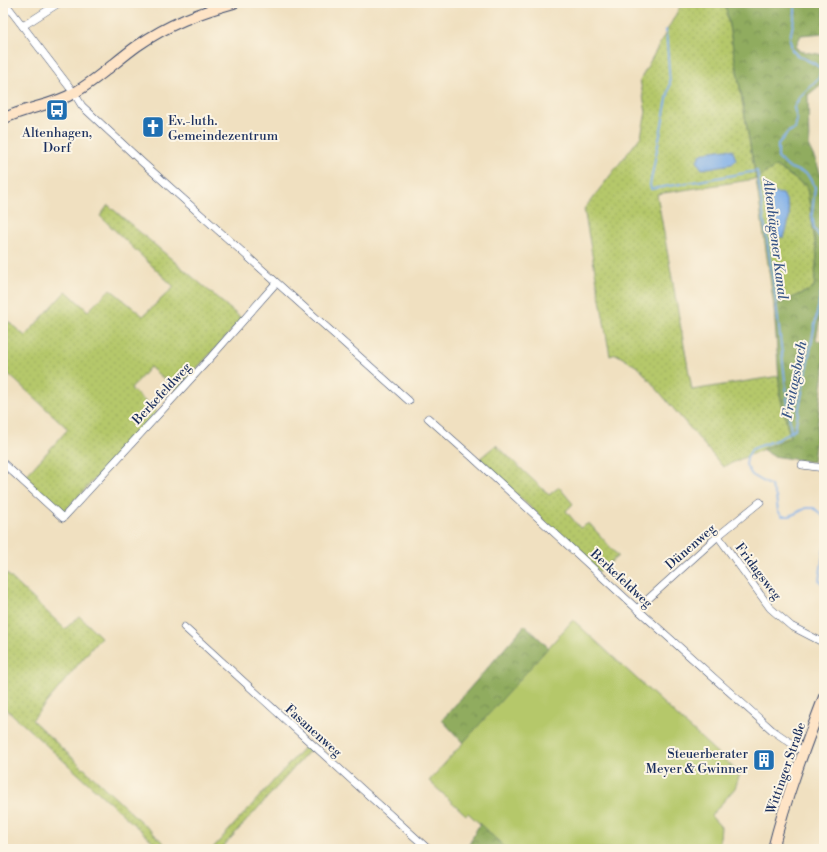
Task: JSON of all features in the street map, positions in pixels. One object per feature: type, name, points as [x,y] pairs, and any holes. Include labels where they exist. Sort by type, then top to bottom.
[{"type":"street","points":[[5,3],[74,93],[82,106],[143,164],[408,401]]},
{"type":"street","points":[[23,26],[59,3]]},
{"type":"street","points":[[3,119],[22,111],[56,102],[74,93],[86,86],[137,46],[171,26],[194,16],[234,3]]},
{"type":"street","name":"Berkefeldweg","points":[[3,463],[63,518],[211,357],[276,283]]},
{"type":"street","name":"Berkefeldweg","points":[[428,418],[772,730],[804,752]]},
{"type":"street","points":[[802,465],[824,468]]},
{"type":"street","name":"Dünenweg","points":[[637,609],[718,536],[760,502]]},
{"type":"street","name":"Fridagsweg","points":[[718,536],[770,608],[791,626],[824,643]]},
{"type":"street","name":"Fasanenweg","points":[[184,627],[428,849]]},
{"type":"street","name":"Wittinger Straße","points":[[773,849],[780,822],[824,697]]},
{"type":"green space","points":[[682,3],[725,3],[756,179],[657,194],[692,390],[779,376],[780,395],[790,437],[723,467],[639,368],[616,354],[610,356],[584,209],[641,136],[646,112],[640,80]]},
{"type":"green space","points":[[725,3],[824,3],[824,33],[801,35],[796,46],[799,51],[824,55],[824,82],[808,95],[809,147],[816,161],[824,184],[824,296],[816,340],[824,342],[824,372],[813,462],[773,456],[762,449],[790,437],[780,395],[774,306],[814,288],[817,255],[807,187],[776,166],[756,179]]},
{"type":"green space","points":[[776,166],[807,187],[817,255],[814,288],[774,306],[756,179]]},
{"type":"green space","points":[[108,205],[242,319],[177,390],[150,367],[131,389],[157,412],[63,513],[24,478],[68,429],[3,369],[3,317],[25,336],[66,291],[88,311],[110,289],[143,316],[174,287],[100,216]]},
{"type":"green space","points":[[496,445],[549,495],[559,487],[573,504],[566,511],[580,528],[589,523],[618,556],[599,572],[479,459]]},
{"type":"green space","points":[[3,570],[65,629],[79,616],[101,637],[32,720],[170,849],[161,849],[3,706]]},
{"type":"green space","points":[[573,620],[740,774],[735,788],[711,816],[721,827],[719,849],[507,849],[468,813],[466,815],[429,781]]},
{"type":"green space","points":[[525,625],[549,648],[463,743],[442,720]]},
{"type":"green space","points":[[307,744],[312,748],[221,849],[212,849]]},
{"type":"green space","points":[[480,824],[507,849],[466,849]]},
{"type":"water","points":[[726,149],[732,150],[734,154],[736,160],[732,164],[702,169],[699,165],[697,160],[700,155],[706,152]]},
{"type":"water","points":[[775,193],[783,194],[788,205],[789,220],[784,237],[775,237],[769,196]]},
{"type":"waterway","name":"Freitagsbach","points":[[795,3],[795,13],[790,39],[792,50],[797,55],[815,64],[821,69],[819,78],[799,98],[794,108],[797,119],[795,129],[788,132],[778,144],[778,158],[788,167],[807,174],[815,187],[812,214],[814,228],[824,244]]},
{"type":"waterway","name":"Altenhägener Kanal","points":[[666,30],[670,84],[650,185],[651,189],[757,171],[776,302],[791,432]]},
{"type":"waterway","name":"Freitagsbach","points":[[824,277],[795,429],[779,439],[752,449],[747,457],[746,465],[752,475],[771,486],[776,497],[778,511],[782,516],[790,516],[806,508],[814,508],[824,517]]},
{"type":"waterway","name":"Freitagsbach","points":[[824,549],[819,580],[824,586]]},
{"type":"place","name":"Altenhagen, Dorf","points":[[57,110]]},
{"type":"place","name":"Ev.-luth. Gemeindezentrum","points":[[153,127]]},
{"type":"place","name":"Steuerberater Meyer & Gwinner","points":[[764,760]]}]
